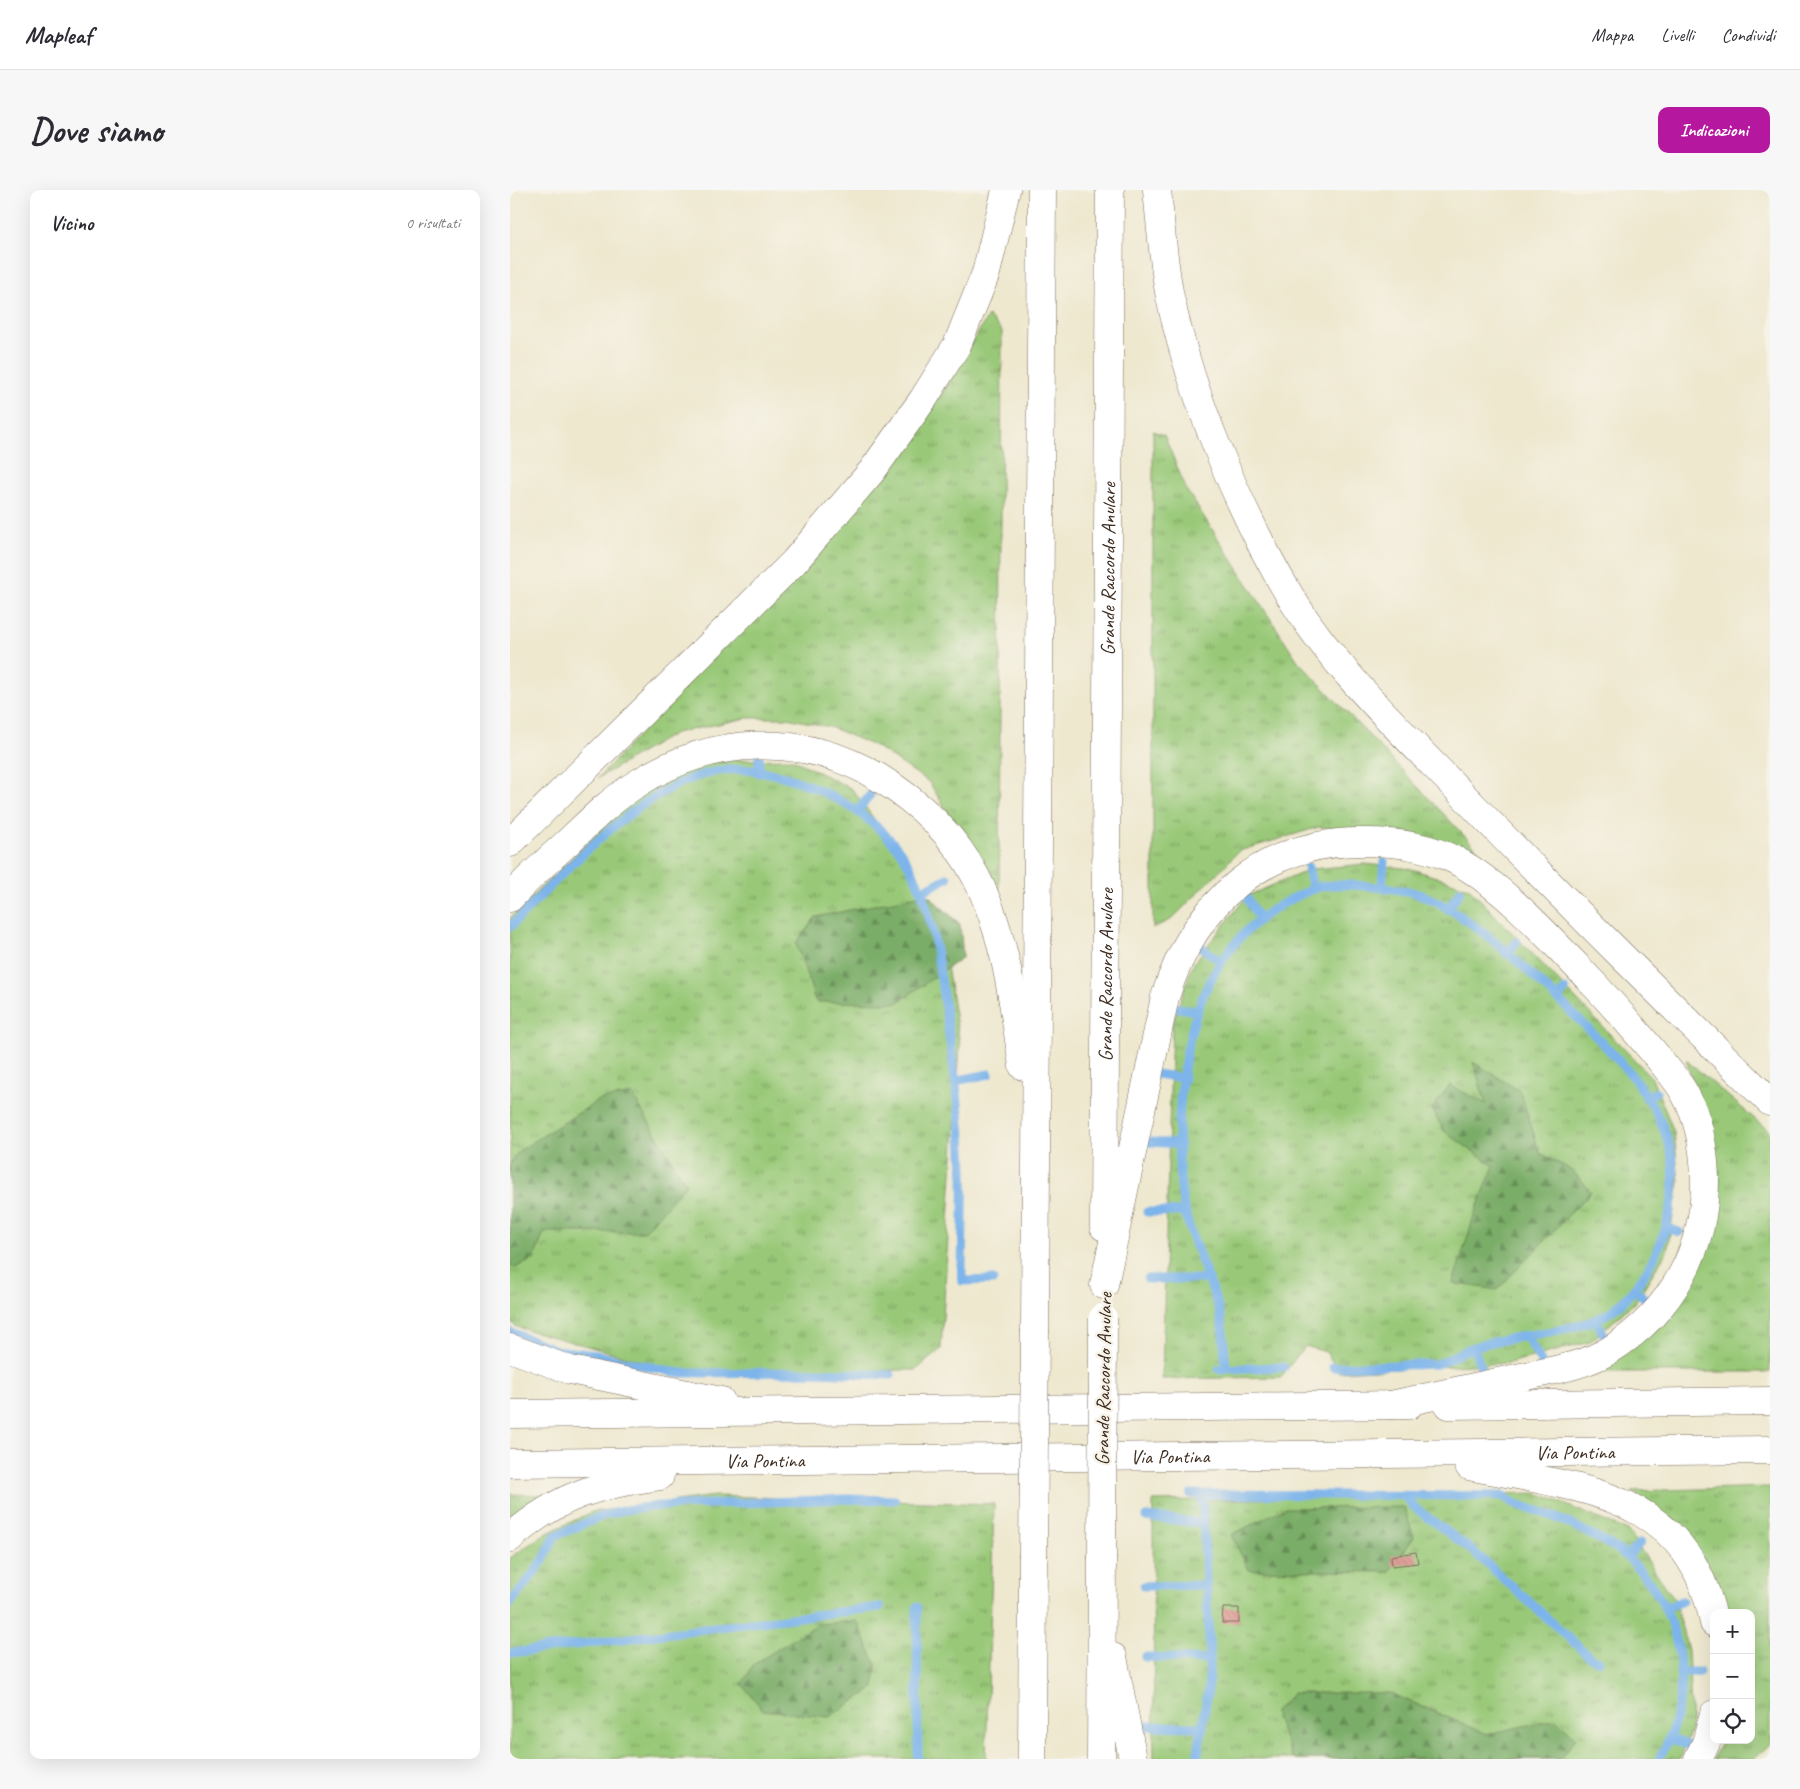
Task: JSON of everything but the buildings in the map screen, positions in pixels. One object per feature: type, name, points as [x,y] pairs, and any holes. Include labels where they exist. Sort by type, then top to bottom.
[{"type":"highway","points":[[510,843],[799,557],[866,479],[924,398],[957,345],[986,273],[1006,190]]},
{"type":"highway","points":[[1032,1759],[1042,190]]},
{"type":"highway","name":"Grande Raccordo Anulare","points":[[1101,1759],[1110,190]]},
{"type":"highway","points":[[1157,190],[1170,296],[1204,411],[1248,517],[1292,598],[1336,660],[1377,706],[1565,900],[1770,1102]]},
{"type":"highway","points":[[510,898],[615,800],[637,783],[676,762],[716,749],[765,745],[789,746],[845,760],[896,788],[936,819],[957,846],[979,884],[990,909],[1008,968],[1036,1146]]},
{"type":"highway","points":[[1104,1285],[1165,997],[1179,958],[1203,918],[1236,883],[1276,860],[1303,850],[1344,842],[1393,842],[1417,846],[1444,855],[1478,874],[1514,904],[1604,995],[1680,1084],[1689,1102],[1700,1133],[1704,1164],[1704,1205],[1696,1245],[1684,1274],[1657,1311],[1634,1332],[1606,1352],[1563,1368],[1391,1406]]},
{"type":"highway","points":[[510,1348],[570,1370],[774,1412]]},
{"type":"highway","points":[[510,1414],[1770,1401]]},
{"type":"highway","name":"Via Pontina","points":[[510,1464],[1770,1450]]},
{"type":"highway","points":[[1419,1455],[1576,1488],[1617,1500],[1643,1512],[1666,1529],[1687,1552],[1706,1589],[1711,1609]]},
{"type":"highway","points":[[510,1538],[554,1504],[605,1486],[639,1479],[793,1460]]},
{"type":"highway","points":[[1102,1598],[1133,1759]]},
{"type":"highway","points":[[1017,1759],[1032,1639]]},
{"type":"highway","points":[[1698,1759],[1710,1728]]},
{"type":"green space","points":[[988,316],[1002,331],[999,896],[929,782],[877,747],[830,727],[787,718],[747,718],[675,733],[598,778],[833,531],[943,392]]},
{"type":"green space","points":[[1153,431],[1164,435],[1187,491],[1298,661],[1496,869],[1410,833],[1319,827],[1239,851],[1172,919],[1153,928]]},
{"type":"green space","points":[[792,759],[852,789],[919,880],[945,954],[960,1045],[941,1349],[916,1370],[683,1372],[517,1327],[510,1322],[510,918],[634,797],[680,767],[734,760]]},
{"type":"green space","points":[[1365,864],[1412,869],[1469,888],[1652,1078],[1674,1132],[1679,1182],[1667,1251],[1635,1302],[1590,1342],[1509,1363],[1339,1372],[1326,1352],[1305,1346],[1281,1377],[1162,1379],[1172,1024],[1193,964],[1247,896],[1312,869]]},
{"type":"green space","points":[[927,894],[960,924],[963,957],[897,1003],[816,1002],[796,943],[816,917]]},
{"type":"green space","points":[[1686,1060],[1770,1132],[1770,1372],[1598,1372],[1654,1331],[1714,1155]]},
{"type":"green space","points":[[1473,1062],[1520,1091],[1540,1153],[1573,1171],[1591,1192],[1497,1290],[1453,1283],[1475,1213],[1494,1166],[1444,1131],[1432,1109],[1450,1085],[1486,1104]]},
{"type":"green space","points":[[632,1094],[686,1184],[644,1232],[544,1232],[534,1259],[515,1268],[510,1266],[510,1163],[519,1151],[599,1100]]},
{"type":"green space","points":[[1770,1487],[1770,1744],[1754,1759],[1713,1759],[1720,1744],[1755,1744],[1755,1609],[1727,1609],[1716,1580],[1685,1531],[1631,1491]]},
{"type":"green space","points":[[1538,1493],[1628,1531],[1674,1599],[1688,1650],[1692,1727],[1680,1759],[1154,1759],[1153,1501]]},
{"type":"green space","points":[[510,1494],[552,1495],[510,1523]]},
{"type":"green space","points":[[715,1496],[994,1504],[986,1759],[510,1759],[510,1558],[543,1535],[592,1512]]},
{"type":"green space","points":[[1404,1507],[1414,1537],[1389,1572],[1249,1570],[1231,1535],[1285,1508]]},
{"type":"green space","points":[[857,1621],[876,1665],[874,1688],[829,1717],[763,1710],[742,1684],[754,1664],[818,1624]]},
{"type":"green space","points":[[1293,1693],[1390,1693],[1487,1734],[1556,1719],[1576,1738],[1560,1759],[1293,1759],[1274,1713]]},
{"type":"waterway","points":[[759,756],[759,773]]},
{"type":"waterway","points":[[510,927],[605,834],[661,793],[690,779],[719,771],[731,770],[770,773],[794,780],[831,795],[870,820],[902,854],[917,882],[928,913],[941,978],[958,1105],[963,1185],[962,1281],[993,1280]]},
{"type":"waterway","points":[[857,812],[870,795]]},
{"type":"waterway","points":[[1382,887],[1384,862]]},
{"type":"waterway","points":[[1308,867],[1313,889]]},
{"type":"waterway","points":[[921,892],[947,878]]},
{"type":"waterway","points":[[1226,1368],[1220,1314],[1188,1223],[1180,1176],[1179,1116],[1181,1095],[1186,1055],[1196,1016],[1203,996],[1224,958],[1237,941],[1269,912],[1307,891],[1319,887],[1333,885],[1368,886],[1416,893],[1447,907],[1502,948],[1584,1025],[1629,1072],[1654,1108],[1670,1148],[1673,1169],[1673,1191],[1663,1236],[1654,1258],[1628,1296],[1613,1310],[1600,1318],[1584,1324],[1489,1343],[1469,1349],[1436,1364],[1333,1367]]},
{"type":"waterway","points":[[1448,909],[1460,891]]},
{"type":"waterway","points":[[1245,895],[1260,920]]},
{"type":"waterway","points":[[1506,953],[1517,942]]},
{"type":"waterway","points":[[1197,944],[1220,961]]},
{"type":"waterway","points":[[1557,998],[1565,990]]},
{"type":"waterway","points":[[1166,1006],[1197,1011]]},
{"type":"waterway","points":[[955,1081],[989,1074]]},
{"type":"waterway","points":[[1156,1074],[1184,1078]]},
{"type":"waterway","points":[[1646,1098],[1656,1092]]},
{"type":"waterway","points":[[1149,1142],[1180,1144]]},
{"type":"waterway","points":[[1147,1212],[1186,1212]]},
{"type":"waterway","points":[[1668,1228],[1679,1232]]},
{"type":"waterway","points":[[1148,1279],[1209,1279]]},
{"type":"waterway","points":[[1633,1289],[1645,1298]]},
{"type":"waterway","points":[[1596,1320],[1603,1333]]},
{"type":"waterway","points":[[510,1332],[556,1350],[595,1355],[679,1373],[816,1372],[891,1375]]},
{"type":"waterway","points":[[1526,1335],[1541,1362]]},
{"type":"waterway","points":[[1473,1347],[1483,1372]]},
{"type":"waterway","points":[[1219,1369],[1284,1367]]},
{"type":"waterway","points":[[1191,1494],[1504,1496],[1513,1503],[1562,1520],[1608,1544],[1627,1557],[1646,1578],[1661,1602],[1672,1627],[1679,1653],[1681,1679],[1678,1706],[1671,1733],[1659,1759]]},
{"type":"waterway","points":[[1197,1759],[1208,1690],[1210,1660],[1202,1495]]},
{"type":"waterway","points":[[1404,1495],[1414,1507],[1474,1552],[1590,1657],[1599,1661]]},
{"type":"waterway","points":[[510,1604],[543,1561],[555,1536],[602,1516],[625,1510],[659,1506],[847,1499],[895,1500]]},
{"type":"waterway","points":[[1146,1517],[1203,1523]]},
{"type":"waterway","points":[[1627,1557],[1640,1543]]},
{"type":"waterway","points":[[1144,1586],[1205,1585]]},
{"type":"waterway","points":[[1665,1608],[1682,1601]]},
{"type":"waterway","points":[[510,1653],[880,1607]]},
{"type":"waterway","points":[[917,1607],[918,1759]]},
{"type":"waterway","points":[[1145,1657],[1210,1660]]},
{"type":"waterway","points":[[1680,1672],[1699,1672]]},
{"type":"waterway","points":[[1147,1726],[1203,1727]]},
{"type":"waterway","points":[[1670,1738],[1687,1745]]}]
